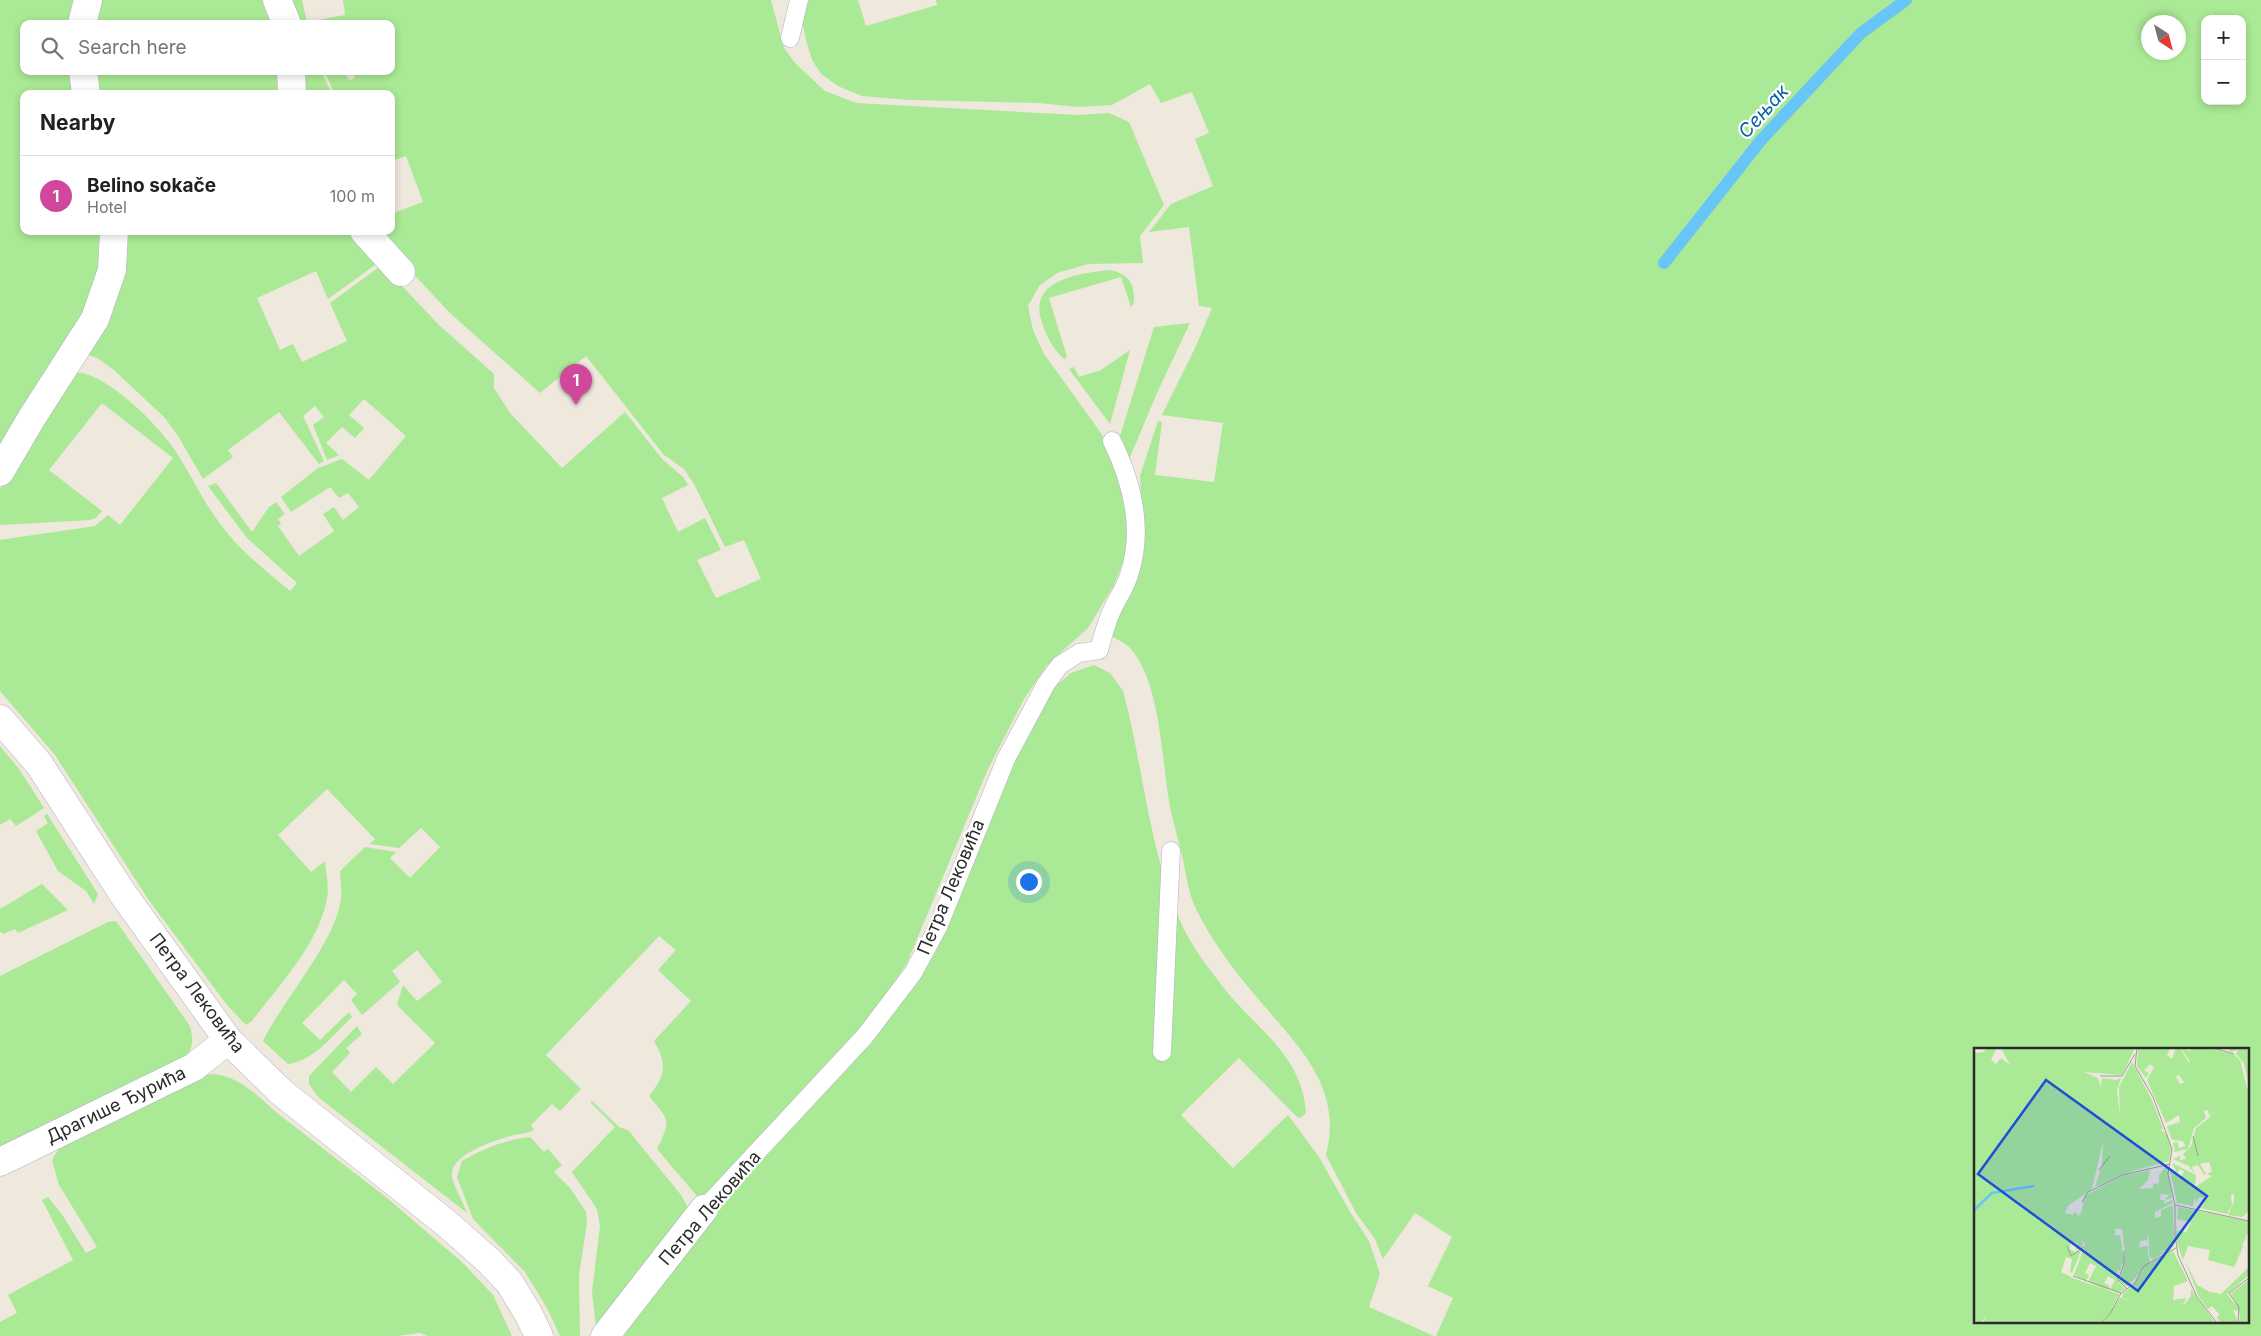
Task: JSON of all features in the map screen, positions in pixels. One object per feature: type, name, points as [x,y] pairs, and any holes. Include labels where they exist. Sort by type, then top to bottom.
[{"type":"street","points":[[83,20],[88,0]]},
{"type":"street","points":[[277,0],[285,20]]},
{"type":"street","points":[[84,75],[85,90]]},
{"type":"street","points":[[292,75],[292,90]]},
{"type":"street","points":[[0,472],[31,419],[95,319],[112,270],[114,235]]},
{"type":"street","points":[[368,235],[401,272]]},
{"type":"street","name":"Петра Лековића","points":[[0,718],[39,764],[123,894],[228,1040],[281,1092],[446,1223],[489,1261],[509,1282],[530,1315],[539,1336]]},
{"type":"street","name":"Драгише Ђурића","points":[[0,1162],[194,1067],[228,1040]]},
{"type":"street","name":"Петра Лековића","points":[[605,1336],[704,1209]]},
{"type":"lane","points":[[790,38],[798,0]]},
{"type":"lane","name":"Петра Лековића","points":[[704,1209],[866,1036],[913,973],[938,927],[1006,759],[1046,684],[1060,665],[1079,653],[1099,650],[1104,630],[1129,575],[1136,534],[1134,506],[1128,478],[1112,441]]},
{"type":"lane","points":[[1162,1052],[1171,851]]},
{"type":"green space","points":[[0,0],[77,0],[72,20],[20,20],[20,75],[73,75],[75,90],[20,90],[20,235],[101,235],[102,254],[93,295],[72,335],[0,452]]},
{"type":"green space","points":[[96,0],[267,0],[277,20],[91,20]]},
{"type":"green space","points":[[287,0],[302,0],[307,20],[299,20]]},
{"type":"green space","points":[[343,0],[771,0],[784,48],[795,63],[825,91],[856,103],[1078,115],[1109,113],[1129,122],[1164,205],[1140,236],[1143,263],[1088,264],[1057,273],[1039,286],[1028,306],[1033,330],[1044,354],[1101,433],[1120,478],[1127,512],[1127,552],[1114,585],[1088,628],[1047,665],[1024,699],[988,769],[907,963],[888,993],[861,1029],[704,1198],[697,1196],[657,1149],[665,1132],[666,1121],[649,1096],[663,1070],[661,1057],[654,1041],[691,1001],[658,970],[676,950],[659,936],[546,1055],[581,1089],[560,1111],[552,1104],[531,1125],[534,1130],[487,1144],[458,1161],[453,1169],[452,1177],[467,1213],[318,1097],[309,1084],[309,1076],[357,1026],[362,1034],[346,1048],[350,1053],[332,1072],[351,1092],[376,1067],[393,1084],[435,1043],[397,1005],[403,985],[417,1001],[442,982],[417,950],[392,971],[400,982],[362,1015],[351,1000],[357,994],[344,980],[302,1023],[320,1040],[349,1012],[352,1017],[323,1046],[306,1058],[288,1064],[263,1041],[330,932],[341,898],[340,871],[365,847],[396,852],[390,858],[410,878],[440,847],[421,828],[399,848],[370,844],[375,839],[327,789],[278,835],[311,872],[325,861],[328,892],[321,919],[314,935],[295,965],[252,1021],[246,1025],[227,1005],[148,899],[55,755],[0,691],[0,540],[95,526],[108,515],[120,525],[173,458],[102,403],[49,470],[102,511],[96,518],[90,520],[0,525],[0,490],[24,440],[71,373],[83,373],[96,378],[110,386],[138,408],[175,451],[207,505],[228,534],[254,560],[290,591],[297,583],[247,538],[208,486],[216,483],[252,532],[269,507],[276,502],[285,514],[278,519],[281,524],[278,526],[299,556],[334,531],[323,514],[334,507],[343,520],[359,507],[348,493],[339,498],[330,487],[291,512],[281,497],[318,468],[342,459],[369,480],[406,436],[364,399],[349,415],[364,428],[355,438],[342,427],[326,443],[339,455],[327,460],[313,425],[324,417],[315,406],[303,416],[324,461],[319,464],[279,412],[228,450],[233,457],[203,479],[178,436],[165,418],[114,370],[97,358],[82,353],[121,235],[355,235],[379,262],[328,299],[316,271],[257,298],[280,350],[293,344],[302,362],[347,341],[330,303],[382,265],[439,325],[494,374],[494,388],[510,413],[562,468],[625,412],[662,459],[683,477],[688,485],[662,498],[678,532],[705,518],[721,550],[697,560],[716,598],[761,579],[744,540],[725,547],[694,484],[684,469],[664,455],[586,356],[540,393],[450,313],[377,235],[395,235],[395,212],[423,202],[406,156],[395,160],[395,90],[333,90],[326,75],[346,75],[350,80],[355,78],[354,75],[395,75],[395,20],[318,20],[345,15]]},
{"type":"green space","points":[[804,0],[858,0],[866,26],[937,5],[936,0],[2261,0],[2261,1336],[1436,1336],[1453,1298],[1428,1286],[1452,1237],[1415,1213],[1383,1259],[1375,1239],[1356,1213],[1326,1155],[1330,1129],[1328,1105],[1321,1084],[1310,1063],[1227,960],[1207,930],[1193,903],[1169,802],[1158,717],[1153,696],[1139,660],[1127,645],[1110,635],[1142,516],[1140,476],[1158,421],[1162,422],[1155,475],[1214,482],[1223,423],[1162,415],[1195,348],[1212,308],[1199,306],[1189,227],[1149,232],[1171,204],[1213,186],[1195,139],[1209,133],[1192,92],[1161,103],[1150,84],[1112,105],[1078,107],[1039,103],[910,100],[862,96],[838,86],[821,74],[812,60],[800,10]]},
{"type":"green space","points":[[93,75],[284,75],[284,90],[95,90]]},
{"type":"green space","points":[[298,75],[323,75],[330,90],[299,90]]},
{"type":"green space","points":[[1110,270],[1122,274],[1130,281],[1134,296],[1134,303],[1131,307],[1121,277],[1049,298],[1067,357],[1064,359],[1047,336],[1041,319],[1040,306],[1043,295],[1050,287],[1073,276]]},
{"type":"green space","points":[[1190,323],[1157,393],[1128,462],[1119,439],[1154,327]]},
{"type":"green space","points":[[1130,350],[1110,424],[1069,369],[1074,367],[1079,377],[1101,370]]},
{"type":"green space","points":[[1094,665],[1110,673],[1123,691],[1160,861],[1168,889],[1182,925],[1197,951],[1220,983],[1286,1057],[1296,1073],[1303,1092],[1306,1113],[1300,1118],[1297,1117],[1239,1058],[1181,1115],[1233,1168],[1288,1115],[1319,1157],[1369,1241],[1380,1274],[1369,1307],[1434,1336],[616,1336],[729,1195],[850,1066],[918,981],[935,953],[950,921],[985,827],[1010,769],[1048,697],[1058,684],[1071,673]]},
{"type":"green space","points":[[0,746],[19,769],[44,808],[16,826],[10,819],[0,825]]},
{"type":"green space","points":[[47,814],[98,894],[94,904],[86,891],[58,871],[36,831],[48,823],[44,816]]},
{"type":"green space","points":[[42,884],[68,910],[18,933],[15,929],[3,934],[0,931],[0,909]]},
{"type":"green space","points":[[116,921],[190,1026],[192,1042],[189,1053],[186,1057],[0,1153],[0,976],[108,922]]},
{"type":"green space","points":[[211,1074],[230,1078],[247,1087],[277,1113],[387,1198],[463,1263],[493,1295],[512,1336],[428,1336],[420,1333],[397,1336],[0,1336],[0,1322],[17,1313],[8,1295],[73,1260],[42,1200],[48,1197],[63,1216],[86,1253],[97,1247],[59,1185],[52,1160],[59,1148],[196,1078]]},
{"type":"green space","points":[[592,1101],[619,1127],[628,1130],[681,1195],[690,1211],[597,1335],[592,1292],[600,1226],[597,1209],[572,1172],[615,1127],[590,1102]]},
{"type":"green space","points":[[530,1137],[544,1152],[548,1149],[562,1165],[554,1172],[570,1188],[586,1212],[587,1223],[579,1275],[580,1336],[560,1336],[547,1308],[525,1272],[473,1219],[457,1177],[462,1161],[470,1156],[503,1142]]},
{"type":"waterway","name":"Сењак","points":[[1664,263],[1762,139],[1861,33],[1906,0]]},
{"type":"place","name":"Belino sokače","points":[[576,405]]}]
